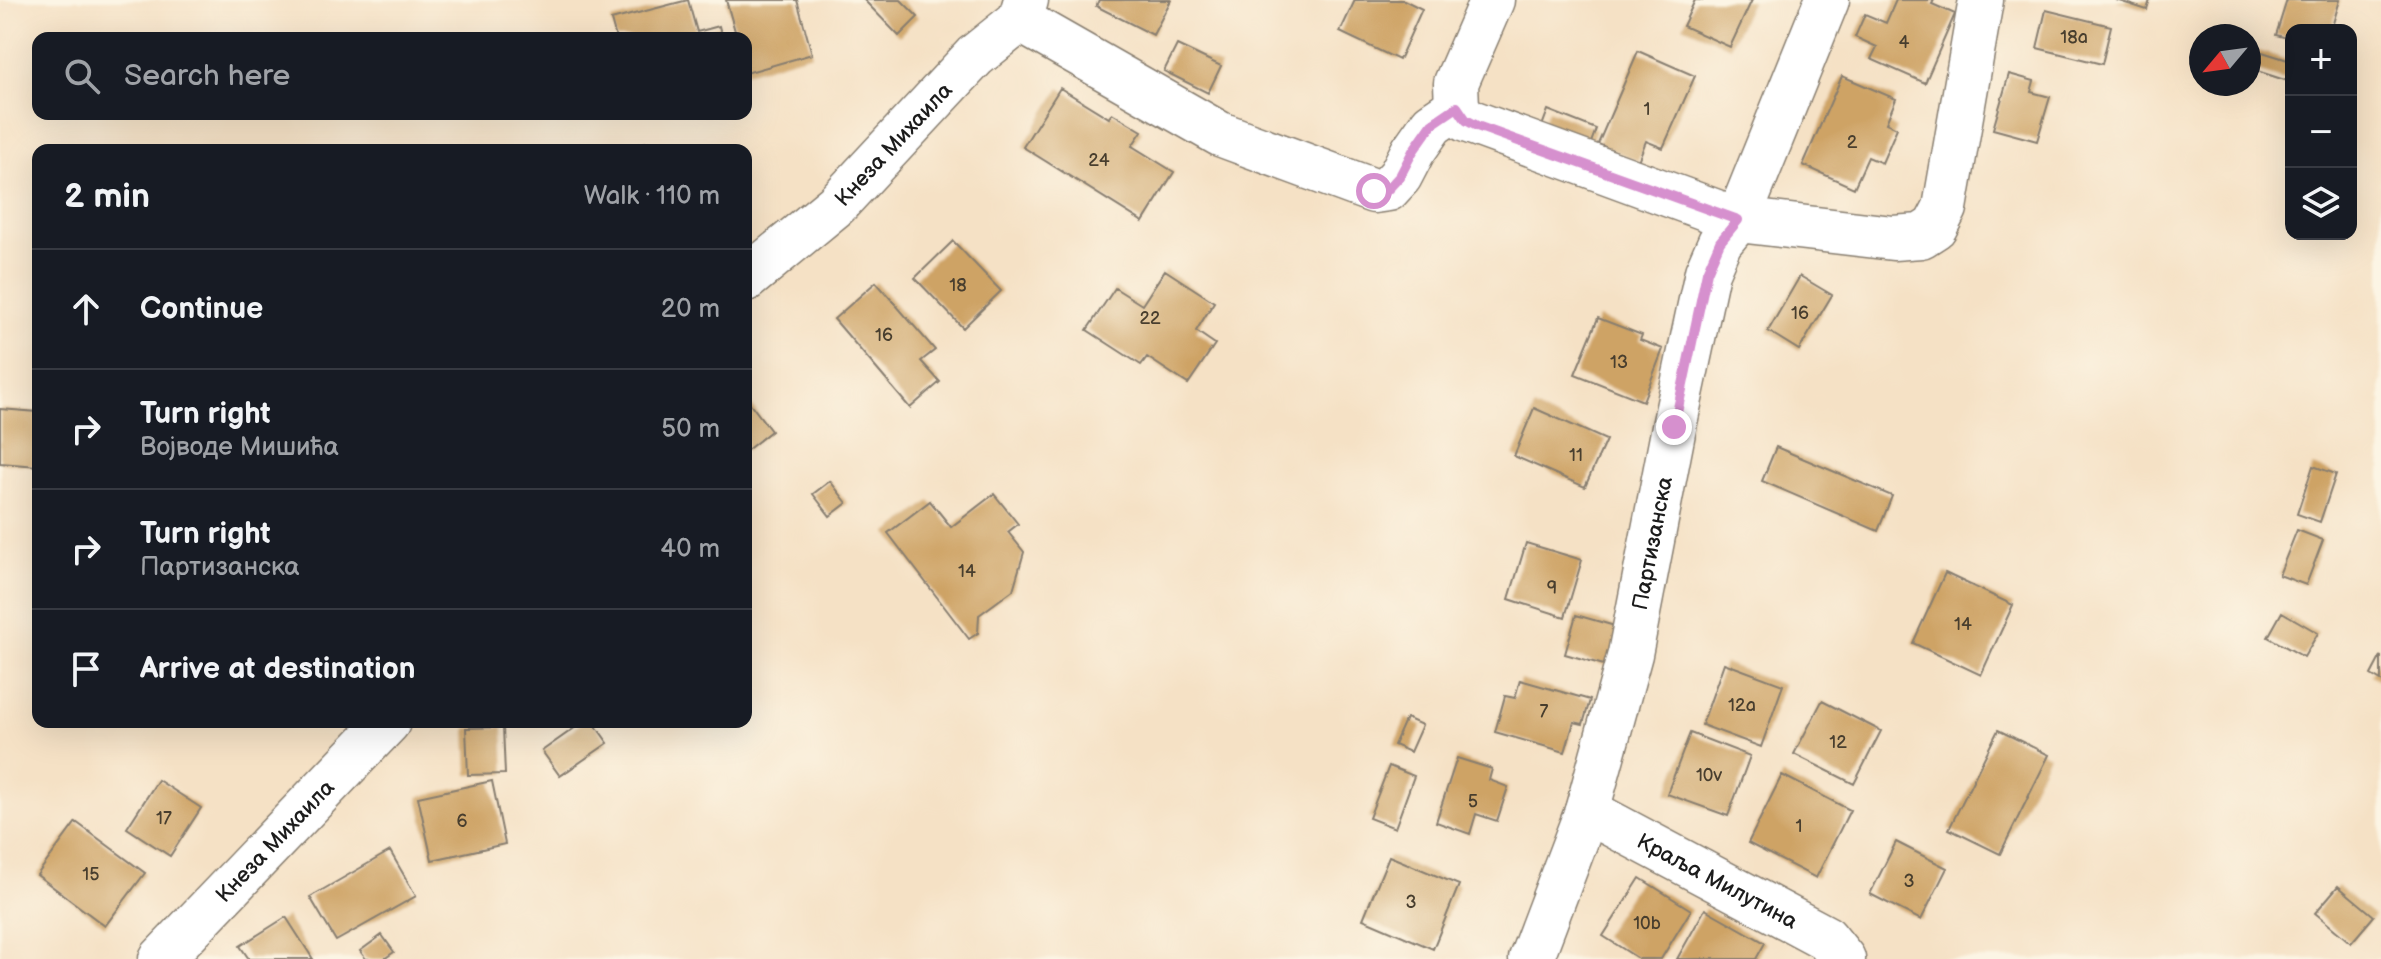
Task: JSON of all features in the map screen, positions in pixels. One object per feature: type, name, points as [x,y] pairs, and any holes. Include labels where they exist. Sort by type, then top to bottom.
[{"type":"street","points":[[1492,0],[1456,83],[1457,107],[1466,120],[1738,220],[1893,238],[1921,236],[1935,227],[1945,208],[1981,0]]},
{"type":"street","name":"Партизанска","points":[[1531,959],[1587,811],[1630,654],[1707,272],[1720,242],[1738,220],[1827,0]]},
{"type":"street","points":[[1023,10],[1220,134],[1374,191],[1388,189],[1400,176],[1432,124],[1457,107]]},
{"type":"street","name":"Кнеза Михаила","points":[[752,274],[836,205],[975,56],[1023,10]]},
{"type":"street","name":"Кнеза Михаила","points":[[161,959],[382,728]]},
{"type":"street","name":"Краља Милутина","points":[[1587,811],[1826,938],[1843,959]]},
{"type":"building","points":[[688,0],[697,32],[614,32],[611,20]]},
{"type":"building","points":[[726,0],[797,0],[812,54],[752,71],[752,32],[735,32]]},
{"type":"building","points":[[864,0],[901,0],[918,17],[899,36]]},
{"type":"building","points":[[1099,0],[1171,0],[1153,35],[1096,6]]},
{"type":"building","points":[[1355,0],[1404,0],[1422,9],[1399,60],[1340,32]]},
{"type":"building","points":[[1695,0],[1752,0],[1730,47],[1683,26]]},
{"type":"building","points":[[1896,0],[1934,0],[1932,4],[1955,14],[1925,83],[1871,59],[1877,47],[1855,37],[1865,14],[1886,23]]},
{"type":"building","points":[[2116,0],[2150,0],[2147,10]]},
{"type":"building","points":[[2287,0],[2340,0],[2333,24],[2285,24],[2285,37],[2276,35]]},
{"type":"building","points":[[2046,10],[2111,26],[2102,64],[2037,48]]},
{"type":"building","points":[[719,26],[720,32],[697,32]]},
{"type":"building","points":[[1177,45],[1221,66],[1208,93],[1164,71]]},
{"type":"building","points":[[1638,51],[1695,76],[1663,148],[1646,141],[1638,161],[1598,144]]},
{"type":"building","points":[[2261,52],[2285,59],[2285,80],[2261,72]]},
{"type":"building","points":[[2009,74],[2034,81],[2031,92],[2050,97],[2037,141],[1993,129]]},
{"type":"building","points":[[1842,76],[1896,99],[1886,123],[1897,128],[1882,163],[1868,157],[1854,188],[1803,165]]},
{"type":"building","points":[[1060,88],[1109,118],[1112,113],[1142,131],[1132,146],[1174,172],[1143,222],[1023,147]]},
{"type":"building","points":[[1548,110],[1596,129],[1589,148],[1541,129]]},
{"type":"building","points":[[953,241],[1001,291],[963,328],[915,278]]},
{"type":"building","points":[[1165,270],[1214,302],[1196,331],[1215,344],[1188,384],[1147,357],[1141,365],[1087,330],[1115,288],[1142,305]]},
{"type":"building","points":[[1800,276],[1832,295],[1799,350],[1768,331]]},
{"type":"building","points":[[876,282],[935,350],[921,361],[940,382],[910,408],[834,319]]},
{"type":"building","points":[[1598,318],[1642,335],[1640,340],[1663,349],[1643,401],[1575,374]]},
{"type":"building","points":[[752,406],[771,431],[752,446]]},
{"type":"building","points":[[1534,408],[1606,440],[1585,487],[1514,456]]},
{"type":"building","points":[[0,409],[32,412],[32,466],[0,463]]},
{"type":"building","points":[[1776,447],[1892,496],[1878,531],[1762,481]]},
{"type":"building","points":[[2313,466],[2336,474],[2320,522],[2297,514]]},
{"type":"building","points":[[830,481],[847,503],[830,516],[813,494]]},
{"type":"building","points":[[994,494],[1018,524],[1008,532],[1024,552],[1013,590],[979,615],[978,633],[969,639],[888,533],[930,501],[951,527]]},
{"type":"building","points":[[2297,530],[2323,540],[2306,585],[2279,575]]},
{"type":"building","points":[[1526,543],[1582,560],[1565,617],[1509,599]]},
{"type":"building","points":[[1945,573],[2013,605],[1981,675],[1913,643]]},
{"type":"building","points":[[2282,612],[2318,633],[2304,657],[2268,637]]},
{"type":"building","points":[[1576,615],[1622,628],[1611,667],[1565,654]]},
{"type":"building","points":[[2381,656],[2381,681],[2371,675]]},
{"type":"building","points":[[1724,663],[1783,685],[1761,747],[1702,725]]},
{"type":"building","points":[[1520,680],[1590,700],[1583,724],[1574,722],[1565,752],[1495,732],[1505,696],[1515,698]]},
{"type":"building","points":[[1822,701],[1881,731],[1854,784],[1794,754]]},
{"type":"building","points":[[1406,718],[1422,725],[1410,752],[1394,745]]},
{"type":"building","points":[[466,728],[503,728],[505,774],[468,775]]},
{"type":"building","points":[[575,728],[597,728],[608,743],[560,776],[542,751]]},
{"type":"building","points":[[1998,730],[2049,755],[2000,854],[1949,829]]},
{"type":"building","points":[[1690,733],[1750,756],[1728,816],[1667,794]]},
{"type":"building","points":[[1457,758],[1492,769],[1489,780],[1508,787],[1497,821],[1476,814],[1470,834],[1436,822]]},
{"type":"building","points":[[1389,766],[1414,776],[1395,828],[1369,818]]},
{"type":"building","points":[[1782,775],[1850,810],[1816,878],[1748,843]]},
{"type":"building","points":[[158,780],[201,808],[170,856],[127,828]]},
{"type":"building","points":[[492,781],[505,844],[432,860],[418,797]]},
{"type":"building","points":[[76,822],[145,873],[105,926],[37,875]]},
{"type":"building","points":[[1896,842],[1947,868],[1921,920],[1870,894]]},
{"type":"building","points":[[390,851],[416,896],[336,941],[310,897]]},
{"type":"building","points":[[1389,856],[1459,885],[1433,949],[1363,919]]},
{"type":"building","points":[[1640,878],[1691,910],[1661,959],[1639,959],[1603,936]]},
{"type":"building","points":[[2338,886],[2374,916],[2351,943],[2315,913]]},
{"type":"building","points":[[1705,909],[1765,943],[1756,959],[1677,959]]},
{"type":"building","points":[[286,917],[313,959],[249,959],[240,946]]},
{"type":"building","points":[[382,935],[394,952],[384,959],[366,959],[360,951]]},
{"type":"route","points":[[1374,191],[1388,189],[1400,176],[1432,124],[1457,107],[1466,120],[1477,126],[1738,220],[1720,242],[1707,272],[1674,427]]}]
